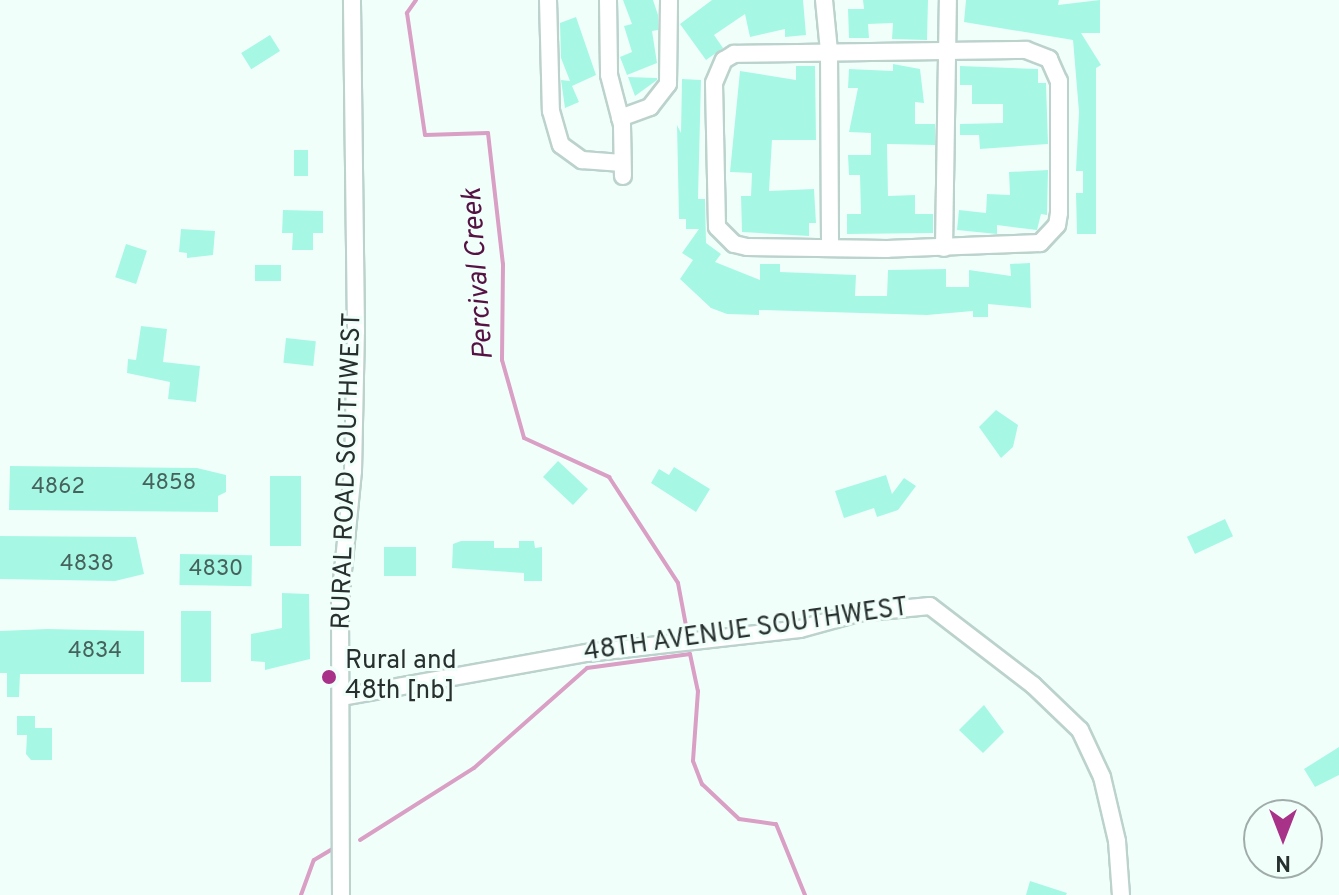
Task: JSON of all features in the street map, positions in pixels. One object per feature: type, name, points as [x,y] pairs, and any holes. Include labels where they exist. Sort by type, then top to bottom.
[{"type":"street","name":"RURAL ROAD SOUTHWEST","points":[[341,895],[340,601],[353,471],[356,346],[352,0]]},
{"type":"street","points":[[548,0],[551,111],[561,145],[582,160],[622,169],[620,118],[609,75],[608,0]]},
{"type":"street","points":[[620,118],[650,107],[668,84],[669,0]]},
{"type":"street","points":[[824,0],[829,51],[830,248]]},
{"type":"street","points":[[944,248],[943,50],[948,0]]},
{"type":"street","points":[[1026,50],[1049,59],[1059,81],[1059,213],[1050,235],[1028,245],[944,248],[734,244],[717,227],[715,214],[714,83],[724,60],[746,51],[829,51],[1026,50]]},
{"type":"street","name":"48TH AVENUE SOUTHWEST","points":[[342,697],[587,653],[800,629],[858,613],[930,606],[1033,685],[1080,730],[1102,777],[1117,841],[1121,895]]},
{"type":"building","points":[[623,0],[653,0],[658,15],[658,30],[652,31],[657,63],[627,75],[620,57],[632,52],[624,26],[632,24]]},
{"type":"building","points":[[712,0],[803,0],[806,35],[785,37],[785,29],[750,37],[745,14],[714,35],[723,48],[706,60],[680,24]]},
{"type":"building","points":[[863,0],[928,0],[927,40],[892,39],[893,23],[868,24],[869,38],[849,38],[848,9],[864,9]]},
{"type":"building","points":[[966,0],[1059,0],[1058,5],[1100,0],[1100,33],[1081,33],[1101,65],[1096,68],[1096,234],[1077,234],[1076,193],[1083,193],[1083,171],[1076,171],[1079,112],[1073,40],[964,22]]},
{"type":"building","points":[[576,17],[596,75],[572,86],[579,102],[565,108],[561,80],[570,81],[561,58],[560,23]]},
{"type":"building","points":[[270,35],[280,51],[251,69],[241,53]]},
{"type":"building","points":[[893,64],[920,69],[924,103],[915,102],[915,124],[935,124],[935,145],[887,144],[888,196],[915,195],[915,214],[933,214],[933,233],[847,234],[847,214],[861,214],[860,175],[849,175],[848,155],[871,155],[871,133],[849,132],[858,88],[848,88],[849,69],[893,71]]},
{"type":"building","points":[[796,66],[815,66],[816,140],[772,140],[769,191],[814,189],[816,223],[809,223],[809,236],[742,232],[741,196],[751,196],[752,173],[730,172],[740,71],[796,80]]},
{"type":"building","points":[[960,66],[1038,69],[1038,83],[1046,83],[1048,144],[980,149],[979,135],[960,135],[960,124],[1003,123],[1003,104],[972,104],[972,85],[960,85]]},
{"type":"building","points":[[628,77],[657,78],[657,80],[635,96]]},
{"type":"building","points":[[682,79],[701,80],[698,199],[705,199],[706,243],[721,254],[715,262],[760,280],[760,264],[780,264],[780,272],[856,275],[855,296],[887,296],[888,270],[946,269],[946,287],[969,287],[969,270],[1011,276],[1010,264],[1030,263],[1031,308],[988,304],[988,317],[973,317],[973,311],[927,315],[759,310],[759,315],[727,314],[711,308],[680,279],[693,260],[682,253],[699,229],[686,229],[686,219],[679,219],[677,125],[681,133]]},
{"type":"building","points":[[294,150],[308,150],[308,176],[294,176]]},
{"type":"building","points":[[1048,170],[1047,215],[1041,214],[1037,230],[997,225],[997,234],[957,230],[959,210],[986,213],[987,194],[1010,195],[1009,172]]},
{"type":"building","points":[[283,210],[323,211],[323,233],[313,233],[313,250],[292,250],[293,233],[282,233]]},
{"type":"building","points":[[181,229],[215,231],[213,255],[187,258],[187,253],[179,252]]},
{"type":"building","points":[[126,244],[147,251],[136,284],[115,277]]},
{"type":"building","points":[[255,265],[281,265],[281,281],[255,281]]},
{"type":"building","points":[[141,326],[167,329],[163,362],[200,366],[196,402],[168,399],[170,382],[127,373],[128,359],[136,360]]},
{"type":"building","points":[[286,338],[316,341],[313,366],[283,363]]},
{"type":"building","points":[[996,410],[1018,425],[1013,447],[1001,458],[979,427]]},
{"type":"building","points":[[558,461],[588,489],[573,505],[543,477]]},
{"type":"building","points":[[10,466],[197,468],[226,475],[226,492],[218,496],[218,512],[9,510]]},
{"type":"building","points":[[674,467],[710,489],[696,512],[651,483],[659,469],[669,475]]},
{"type":"building","points":[[886,475],[892,494],[904,478],[916,486],[898,510],[877,517],[874,508],[844,518],[835,491]]},
{"type":"building","points":[[270,476],[301,476],[301,546],[270,546]]},
{"type":"building","points":[[1225,519],[1233,536],[1195,554],[1187,537]]},
{"type":"building","points":[[0,536],[136,537],[144,574],[115,581],[0,579]]},
{"type":"building","points":[[461,541],[494,541],[494,548],[519,548],[519,541],[534,541],[535,548],[542,547],[542,581],[524,581],[524,573],[452,568],[453,544]]},
{"type":"building","points":[[384,547],[416,547],[416,576],[384,576]]},
{"type":"building","points":[[180,554],[252,555],[251,586],[179,585]]},
{"type":"building","points":[[282,593],[309,594],[310,659],[265,670],[265,662],[251,661],[251,634],[282,628]]},
{"type":"building","points":[[181,611],[211,611],[211,682],[181,682]]},
{"type":"building","points":[[0,631],[144,631],[144,674],[20,674],[19,697],[7,697],[7,673],[0,673]]},
{"type":"building","points":[[984,705],[1004,732],[983,753],[959,730]]},
{"type":"building","points":[[17,716],[35,716],[35,728],[52,728],[52,760],[31,760],[26,754],[27,735],[17,735]]},
{"type":"building","points":[[1339,747],[1339,775],[1315,787],[1304,769]]},
{"type":"building","points":[[1030,881],[1067,893],[1026,895]]},
{"type":"waterway","name":"Percival Creek","points":[[416,0],[407,13],[425,135],[488,133],[503,264],[502,360],[524,438],[609,477],[678,583],[687,631]]},
{"type":"waterway","points":[[360,840],[474,768],[587,668],[690,654],[698,691],[693,761],[702,784],[739,819],[776,824],[805,895]]},
{"type":"waterway","points":[[301,895],[314,860],[332,849]]},
{"type":"place","name":"Rural and 48th [nb]","points":[[329,677]]}]
